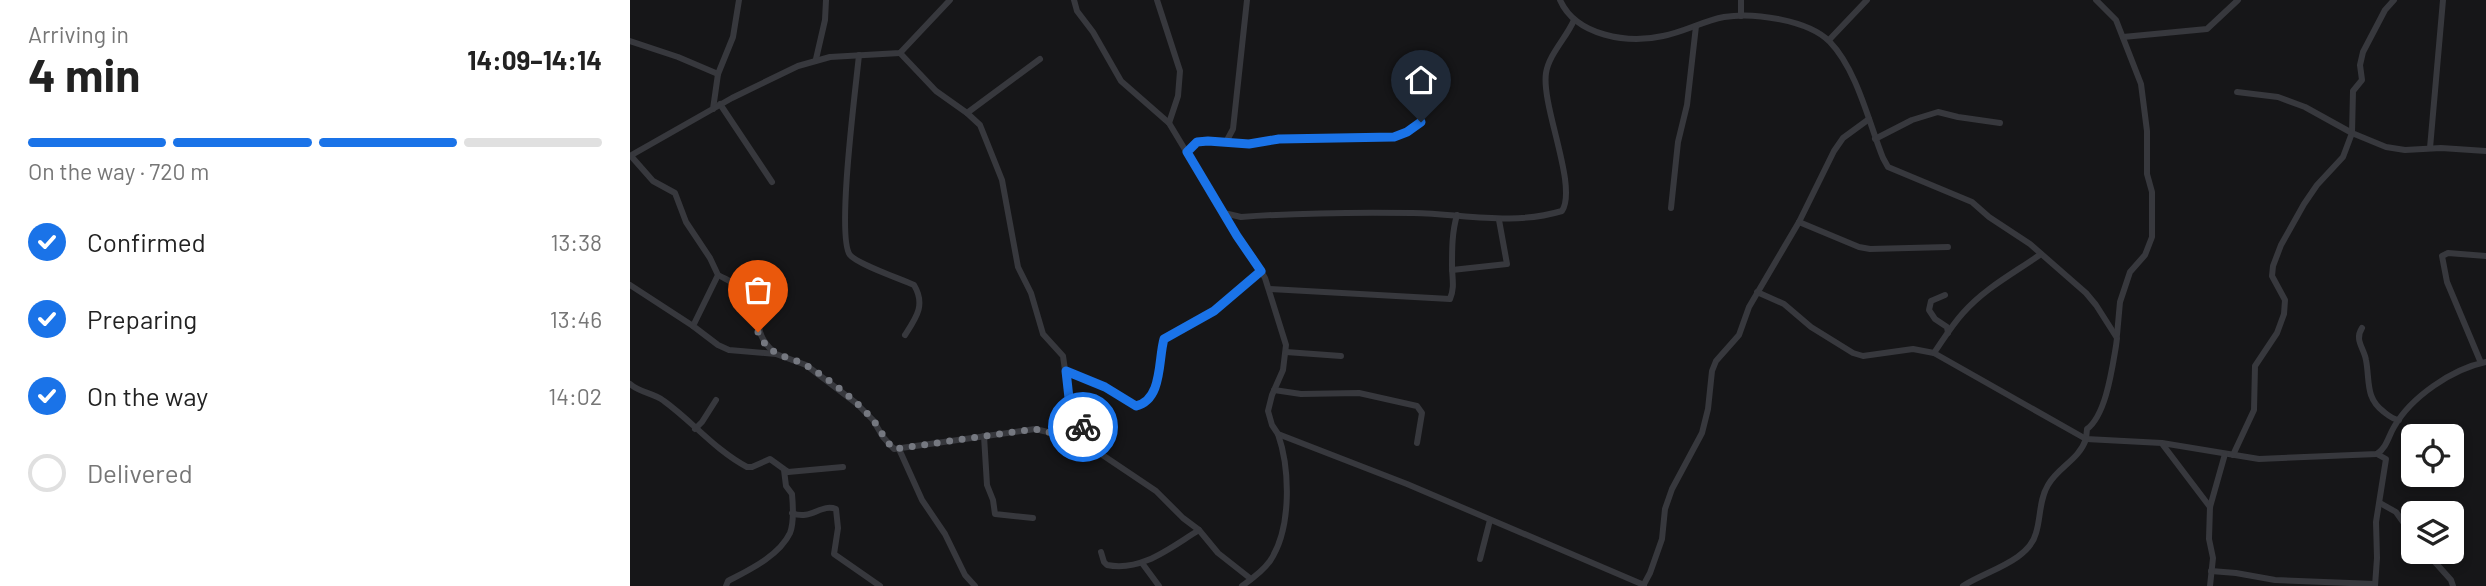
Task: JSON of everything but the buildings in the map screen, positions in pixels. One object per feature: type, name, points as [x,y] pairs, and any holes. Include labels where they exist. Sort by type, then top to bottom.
[{"type":"street","points":[[713,108],[718,74],[733,37],[739,0]]},
{"type":"street","points":[[816,59],[825,20],[826,0]]},
{"type":"street","points":[[776,354],[758,332],[758,311],[749,294],[718,275],[686,222],[675,193],[653,181],[631,156],[720,104],[816,59],[900,52],[948,0]]},
{"type":"street","points":[[1074,0],[1077,11],[1121,81],[1169,123],[1261,271],[1285,336],[1283,370],[1268,411],[1283,449],[1287,486],[1282,529],[1278,546],[1270,561],[1242,586]]},
{"type":"street","points":[[1157,0],[1180,71],[1178,96],[1169,123]]},
{"type":"street","points":[[1226,142],[1231,135],[1237,98],[1247,0]]},
{"type":"street","points":[[1560,0],[1574,20],[1600,33],[1649,39],[1716,19],[1741,16],[1799,23],[1829,40],[1844,61],[1888,167],[1972,202],[2041,254],[2086,293],[2104,314],[2117,338]]},
{"type":"street","points":[[1741,0],[1741,16]]},
{"type":"street","points":[[1829,40],[1867,0]]},
{"type":"street","points":[[1963,586],[1994,568],[2017,559],[2025,551],[2037,532],[2042,498],[2047,486],[2060,469],[2078,454],[2086,439],[2087,429],[2096,421],[2117,338],[2120,302],[2130,272],[2145,255],[2153,223],[2141,85],[2116,20],[2096,0]]},
{"type":"street","points":[[2123,37],[2207,29],[2238,0]]},
{"type":"street","points":[[2210,586],[2213,558],[2209,539],[2210,507],[2229,455],[2254,410],[2256,366],[2277,333],[2284,314],[2285,300],[2271,272],[2281,244],[2317,185],[2343,157],[2352,133],[2353,91],[2362,80],[2361,58],[2385,10],[2394,0]]},
{"type":"street","points":[[2430,148],[2443,0]]},
{"type":"street","points":[[1224,213],[1241,216],[1362,213],[1457,215],[1499,220],[1562,211],[1567,204],[1546,71],[1574,20]]},
{"type":"street","points":[[1671,208],[1696,26]]},
{"type":"street","points":[[630,41],[718,74]]},
{"type":"street","points":[[900,52],[936,92],[980,125],[999,168],[1018,267],[1031,292],[1043,334],[1063,356],[1069,398],[1091,442],[1101,454],[1156,491],[1199,530],[1218,553],[1251,579]]},
{"type":"street","points":[[859,55],[846,173],[847,248],[855,259],[914,285],[920,298],[920,309],[905,335]]},
{"type":"street","points":[[967,113],[1040,59]]},
{"type":"street","points":[[2237,92],[2278,97],[2305,107],[2352,133],[2392,148],[2486,152]]},
{"type":"street","points":[[720,104],[772,181]]},
{"type":"street","points":[[1875,139],[1912,120],[1938,112],[2000,123]]},
{"type":"street","points":[[1278,433],[1328,451],[1643,585],[1650,573],[1661,539],[1672,489],[1702,433],[1709,409],[1712,371],[1723,351],[1739,335],[1757,292],[1799,222],[1834,151],[1843,138],[1869,119]]},
{"type":"street","points":[[1187,152],[1197,142],[1249,144],[1279,139],[1394,137],[1421,122]]},
{"type":"street","points":[[1269,289],[1450,299],[1454,285],[1453,230],[1457,215]]},
{"type":"street","points":[[1452,270],[1507,264],[1499,220]]},
{"type":"street","points":[[1799,222],[1859,247],[1948,247]]},
{"type":"street","points":[[2377,454],[2384,448],[2399,420],[2420,396],[2443,381],[2484,363],[2448,282],[2442,256],[2448,253],[2486,256]]},
{"type":"street","points":[[1934,353],[1961,315],[1989,289],[2041,254]]},
{"type":"street","points":[[1066,371],[1105,387],[1136,406],[1143,404],[1150,397],[1156,383],[1164,339],[1214,311],[1261,271]]},
{"type":"street","points":[[692,326],[718,275]]},
{"type":"street","points":[[630,285],[718,345],[729,349],[776,354],[806,365],[873,420],[894,449],[1035,429],[1091,442]]},
{"type":"street","points":[[1757,292],[1784,304],[1811,327],[1853,353],[1863,356],[1913,349],[1934,353],[2086,439],[2162,443],[2259,459],[2377,454],[2386,459],[2376,522],[2375,585],[2275,580],[2211,571]]},
{"type":"street","points":[[1945,295],[1931,301],[1928,310],[1947,327],[1948,333]]},
{"type":"street","points":[[2362,328],[2358,335],[2365,356],[2370,396],[2378,407],[2393,419],[2399,420]]},
{"type":"street","points":[[1286,352],[1341,356]]},
{"type":"street","points":[[630,384],[663,400],[695,429],[747,467],[770,459],[784,470],[794,472],[843,467]]},
{"type":"street","points":[[1274,390],[1301,394],[1359,393],[1417,407],[1422,413],[1417,443]]},
{"type":"street","points":[[695,429],[716,400]]},
{"type":"street","points":[[984,436],[986,485],[993,500],[995,514],[1033,518]]},
{"type":"street","points":[[2162,443],[2210,507]]},
{"type":"street","points":[[899,449],[922,500],[945,534],[965,575],[975,586]]},
{"type":"street","points":[[726,586],[728,581],[781,546],[790,533],[792,494],[786,486],[784,470]]},
{"type":"street","points":[[2381,503],[2396,512],[2401,519]]},
{"type":"street","points":[[792,513],[804,516],[828,508],[836,509],[838,528],[834,554],[880,586]]},
{"type":"street","points":[[1480,559],[1490,520]]},
{"type":"street","points":[[1101,552],[1104,562],[1109,565],[1142,564],[1199,530]]},
{"type":"street","points":[[1142,564],[1159,586]]},
{"type":"street","points":[[2437,564],[2453,586]]},
{"type":"way so far","points":[[758,332],[766,346],[776,354],[806,365],[856,403],[873,420],[894,449],[1035,429],[1091,442],[1083,427]]},
{"type":"route","points":[[1083,427],[1069,398],[1066,371],[1090,379],[1136,406],[1143,404],[1150,397],[1156,383],[1164,339],[1214,311],[1261,271],[1187,152],[1192,146],[1197,142],[1208,141],[1249,144],[1279,139],[1386,138],[1407,132],[1421,122]]}]
